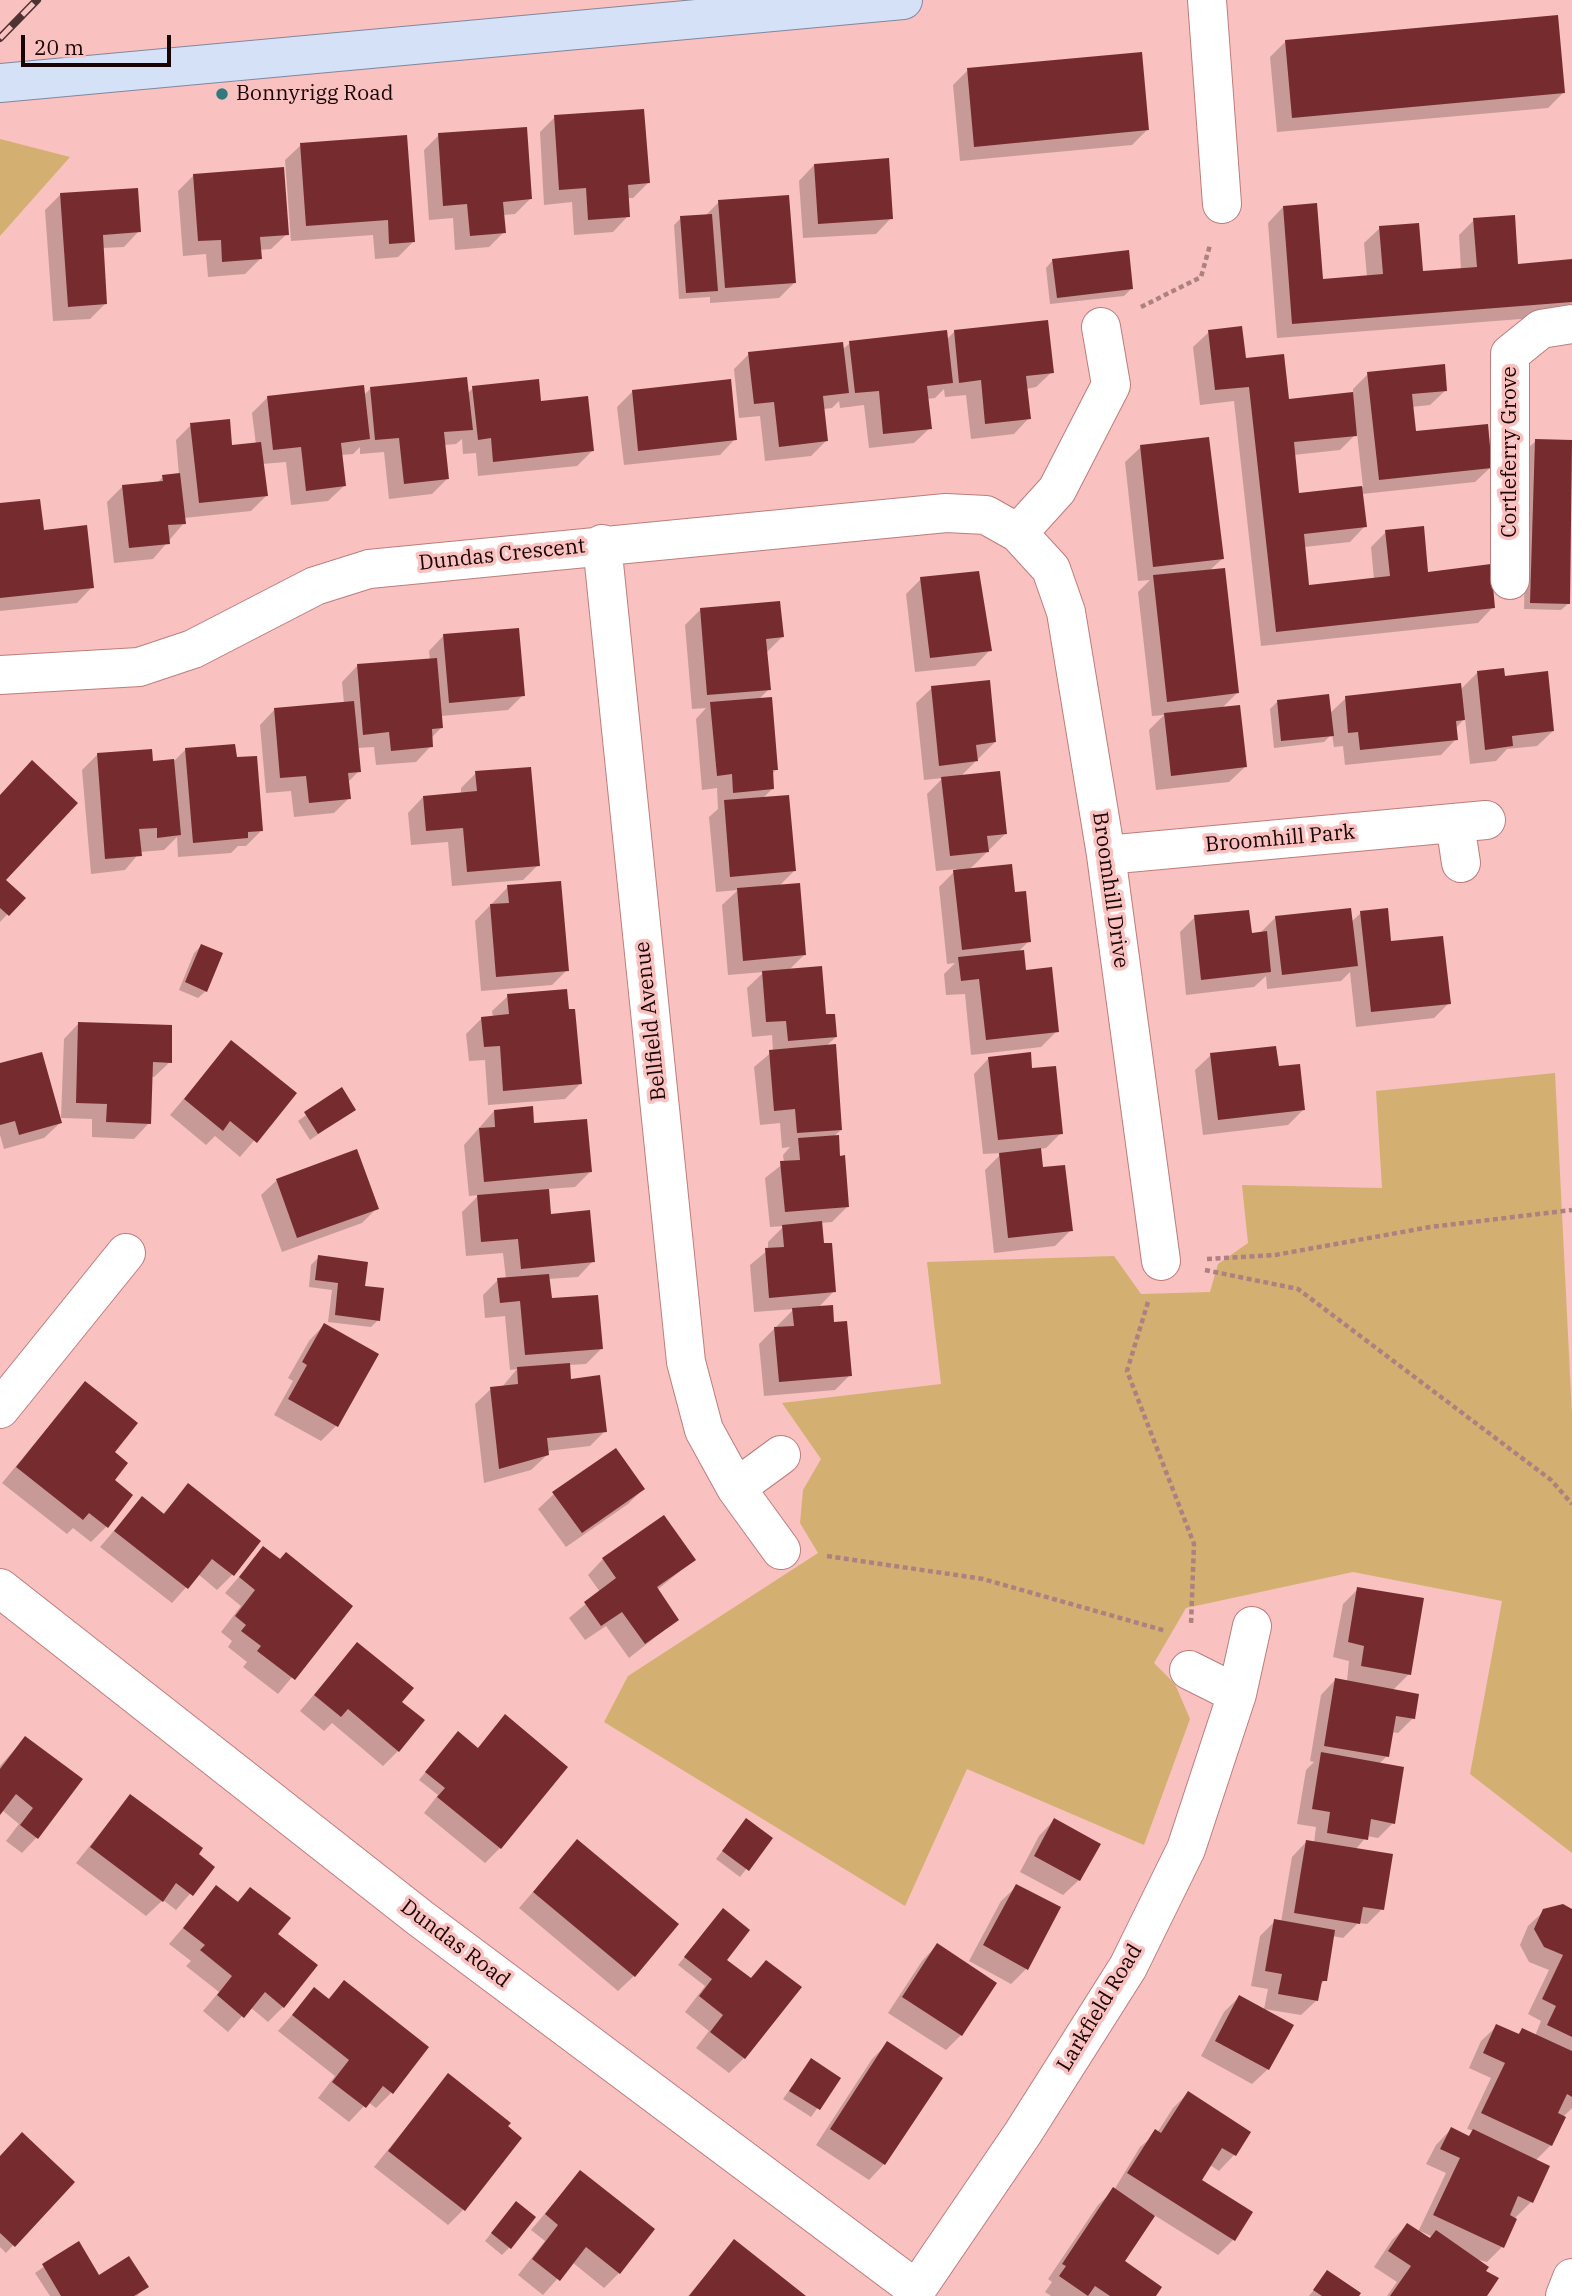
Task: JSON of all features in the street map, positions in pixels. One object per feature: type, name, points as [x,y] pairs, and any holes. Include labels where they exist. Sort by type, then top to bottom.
[{"type":"main road","points":[[0,83],[69,79],[903,0]]},
{"type":"street","points":[[1207,0],[1222,204]]},
{"type":"street","name":"Cortleferry Grove","points":[[1510,580],[1510,354],[1541,329],[1572,324]]},
{"type":"street","points":[[1018,533],[1057,490],[1111,385],[1101,327]]},
{"type":"street","name":"Dundas Crescent","points":[[0,675],[139,667],[192,649],[315,586],[369,569],[602,544],[946,513],[986,515],[1018,533]]},
{"type":"street","name":"Broomhill Drive","points":[[1018,533],[1051,569],[1066,612],[1106,855],[1161,1261]]},
{"type":"street","name":"Bellfield Avenue","points":[[602,544],[686,1362],[704,1430],[736,1488],[781,1550]]},
{"type":"street","name":"Broomhill Park","points":[[1106,855],[1471,822],[1461,863]]},
{"type":"street","points":[[0,1409],[126,1253]]},
{"type":"street","points":[[736,1488],[781,1455]]},
{"type":"street","name":"Dundas Road","points":[[0,1588],[420,1918],[914,2293]]},
{"type":"street","name":"Larkfield Road","points":[[914,2293],[1023,2133],[1128,1967],[1186,1849],[1237,1694],[1252,1626]]},
{"type":"street","points":[[1190,1654],[1237,1694]]},
{"type":"street","points":[[1565,2296],[1572,2278]]},
{"type":"path","points":[[1101,327],[1201,277],[1222,204]]},
{"type":"path","points":[[1161,1261],[1275,1255],[1430,1227],[1572,1210]]},
{"type":"path","points":[[1161,1261],[1298,1289],[1551,1480],[1572,1504]]},
{"type":"path","points":[[781,1550],[983,1579],[1190,1654],[1194,1544],[1127,1371],[1161,1261]]},
{"type":"shaded area","points":[[0,139],[70,157],[0,236]]},
{"type":"shaded area","points":[[1555,1073],[1572,1415],[1572,1853],[1470,1774],[1502,1601],[1353,1572],[1186,1608],[1154,1663],[1175,1684],[1190,1719],[1144,1845],[967,1769],[905,1906],[604,1722],[628,1676],[818,1553],[800,1523],[803,1490],[821,1459],[782,1403],[941,1384],[927,1262],[1114,1256],[1141,1294],[1210,1292],[1218,1264],[1248,1243],[1242,1185],[1382,1188],[1376,1091]]},
{"type":"building","points":[[1558,15],[1565,93],[1292,118],[1285,40]]},
{"type":"building","points":[[1142,52],[1149,130],[974,147],[967,68]]},
{"type":"building","points":[[644,109],[650,183],[628,185],[630,217],[588,220],[586,188],[559,190],[554,115]]},
{"type":"building","points":[[527,127],[532,199],[503,202],[506,233],[470,236],[467,204],[443,206],[438,133]]},
{"type":"building","points":[[407,135],[415,242],[389,244],[388,220],[306,226],[300,143]]},
{"type":"building","points":[[889,158],[893,219],[818,224],[814,164]]},
{"type":"building","points":[[284,167],[289,235],[260,237],[262,259],[222,262],[221,240],[198,241],[193,174]]},
{"type":"building","points":[[138,188],[141,232],[103,235],[107,304],[68,307],[60,193]]},
{"type":"building","points":[[789,195],[796,283],[725,288],[718,200]]},
{"type":"building","points":[[1317,203],[1323,279],[1383,274],[1379,226],[1419,223],[1423,271],[1477,267],[1473,218],[1515,215],[1518,264],[1572,259],[1572,302],[1292,324],[1283,206]]},
{"type":"building","points":[[712,214],[718,291],[686,293],[680,216]]},
{"type":"building","points":[[1129,250],[1133,289],[1057,298],[1052,259]]},
{"type":"building","points":[[1048,320],[1054,373],[1026,376],[1031,419],[985,424],[981,380],[959,383],[954,330]]},
{"type":"building","points":[[1242,326],[1246,358],[1284,354],[1289,399],[1353,392],[1357,436],[1294,442],[1299,493],[1362,486],[1367,527],[1304,534],[1309,585],[1390,576],[1385,530],[1424,526],[1428,572],[1491,564],[1495,608],[1276,632],[1249,387],[1215,390],[1208,330]]},
{"type":"building","points":[[947,330],[953,383],[927,386],[932,429],[883,434],[879,391],[855,393],[849,341]]},
{"type":"building","points":[[843,342],[849,393],[823,396],[828,441],[779,447],[774,402],[754,404],[748,352]]},
{"type":"building","points":[[1445,364],[1447,391],[1412,394],[1416,431],[1488,424],[1492,468],[1379,480],[1367,372]]},
{"type":"building","points":[[467,377],[473,430],[444,432],[449,479],[404,484],[399,438],[375,440],[370,387]]},
{"type":"building","points":[[539,379],[541,401],[588,396],[594,451],[493,462],[491,438],[478,440],[472,386]]},
{"type":"building","points":[[731,379],[737,440],[638,451],[632,390]]},
{"type":"building","points":[[364,385],[370,439],[341,443],[346,486],[306,491],[301,447],[273,450],[267,396]]},
{"type":"building","points":[[230,419],[232,445],[261,442],[268,496],[199,503],[190,423]]},
{"type":"building","points":[[1209,437],[1224,559],[1153,567],[1140,445]]},
{"type":"building","points":[[1535,439],[1572,440],[1570,604],[1530,603]]},
{"type":"building","points":[[180,473],[186,524],[168,525],[170,544],[129,548],[122,485],[163,481],[162,475]]},
{"type":"building","points":[[40,499],[44,530],[87,525],[94,588],[0,598],[0,503]]},
{"type":"building","points":[[1225,568],[1239,693],[1167,702],[1153,575]]},
{"type":"building","points":[[979,571],[992,651],[930,658],[920,577]]},
{"type":"building","points":[[780,601],[784,637],[766,639],[771,690],[707,695],[700,608]]},
{"type":"building","points":[[519,628],[525,696],[449,703],[443,634]]},
{"type":"building","points":[[437,658],[443,728],[432,729],[433,747],[391,751],[389,732],[363,735],[357,664]]},
{"type":"building","points":[[1504,668],[1505,676],[1548,671],[1554,731],[1512,736],[1513,746],[1485,750],[1477,671]]},
{"type":"building","points":[[990,680],[996,742],[976,745],[978,761],[939,766],[931,686]]},
{"type":"building","points":[[1461,683],[1465,720],[1456,721],[1458,740],[1360,750],[1358,732],[1348,733],[1345,696]]},
{"type":"building","points":[[1329,694],[1334,736],[1281,741],[1277,700]]},
{"type":"building","points":[[772,697],[778,770],[773,770],[774,789],[733,793],[732,774],[717,776],[710,702]]},
{"type":"building","points":[[354,701],[361,772],[348,773],[351,799],[309,803],[306,776],[280,778],[274,708]]},
{"type":"building","points":[[1240,705],[1247,767],[1171,776],[1164,713]]},
{"type":"building","points":[[235,744],[237,757],[257,756],[263,831],[248,832],[248,838],[193,843],[185,748]]},
{"type":"building","points":[[152,749],[153,761],[174,759],[181,835],[157,838],[157,828],[139,829],[142,856],[105,859],[97,753]]},
{"type":"building","points":[[32,760],[78,803],[6,880],[26,898],[9,916],[0,908],[0,795]]},
{"type":"building","points":[[531,767],[540,866],[467,872],[463,828],[426,831],[423,796],[477,791],[475,771]]},
{"type":"building","points":[[1000,771],[1007,834],[987,836],[989,852],[950,856],[941,777]]},
{"type":"building","points":[[789,795],[796,871],[730,877],[724,800]]},
{"type":"building","points":[[1012,864],[1015,892],[1026,891],[1031,942],[962,950],[953,870]]},
{"type":"building","points":[[561,881],[569,971],[496,977],[490,904],[509,903],[507,885]]},
{"type":"building","points":[[800,883],[806,955],[743,961],[737,888]]},
{"type":"building","points":[[1351,908],[1358,966],[1282,975],[1275,916]]},
{"type":"building","points":[[1388,908],[1391,941],[1443,936],[1451,1004],[1371,1012],[1360,911]]},
{"type":"building","points":[[1249,910],[1252,933],[1267,931],[1271,972],[1201,980],[1194,915]]},
{"type":"building","points":[[201,944],[223,953],[207,992],[185,982]]},
{"type":"building","points":[[1024,950],[1026,970],[1052,967],[1059,1032],[986,1040],[979,979],[961,981],[958,957]]},
{"type":"building","points":[[822,966],[826,1014],[835,1014],[837,1037],[788,1041],[786,1021],[766,1022],[762,971]]},
{"type":"building","points":[[567,989],[569,1009],[575,1009],[582,1084],[503,1091],[500,1046],[484,1047],[481,1017],[509,1014],[507,994]]},
{"type":"building","points":[[78,1022],[172,1025],[172,1063],[153,1062],[151,1124],[106,1122],[107,1104],[76,1103]]},
{"type":"building","points":[[231,1040],[297,1093],[257,1143],[230,1121],[223,1131],[184,1099]]},
{"type":"building","points":[[836,1044],[842,1130],[797,1133],[795,1109],[774,1111],[769,1050]]},
{"type":"building","points":[[1276,1046],[1279,1066],[1300,1064],[1305,1110],[1218,1120],[1210,1053]]},
{"type":"building","points":[[42,1052],[62,1123],[19,1135],[15,1121],[0,1125],[0,1063]]},
{"type":"building","points":[[1031,1052],[1032,1068],[1056,1066],[1063,1134],[998,1140],[988,1057]]},
{"type":"building","points":[[342,1087],[356,1110],[318,1134],[304,1112]]},
{"type":"building","points":[[533,1106],[534,1123],[587,1119],[592,1172],[484,1182],[479,1128],[495,1127],[494,1110]]},
{"type":"building","points":[[839,1135],[840,1156],[845,1155],[849,1207],[785,1212],[780,1161],[800,1160],[798,1138]]},
{"type":"building","points":[[1041,1148],[1043,1167],[1065,1165],[1073,1231],[1008,1238],[999,1153]]},
{"type":"building","points":[[357,1149],[379,1209],[297,1238],[276,1179]]},
{"type":"building","points":[[549,1189],[551,1214],[590,1210],[595,1262],[521,1269],[518,1239],[481,1242],[477,1195]]},
{"type":"building","points":[[822,1221],[824,1243],[832,1243],[836,1292],[769,1298],[765,1248],[784,1247],[782,1225]]},
{"type":"building","points":[[318,1255],[368,1262],[365,1286],[384,1288],[380,1321],[335,1315],[338,1283],[315,1280]]},
{"type":"building","points":[[549,1274],[552,1298],[598,1295],[603,1349],[525,1355],[520,1301],[500,1303],[497,1278]]},
{"type":"building","points":[[833,1305],[834,1322],[847,1321],[852,1376],[779,1382],[774,1327],[794,1326],[792,1308]]},
{"type":"building","points":[[324,1323],[379,1354],[338,1427],[288,1399],[307,1365],[302,1362]]},
{"type":"building","points":[[570,1363],[571,1379],[600,1375],[607,1432],[547,1438],[549,1455],[499,1469],[490,1387],[518,1384],[517,1367]]},
{"type":"building","points":[[85,1381],[138,1423],[115,1452],[128,1463],[115,1480],[133,1495],[108,1528],[89,1513],[83,1520],[16,1467]]},
{"type":"building","points":[[616,1448],[645,1489],[582,1533],[552,1492]]},
{"type":"building","points":[[188,1483],[261,1541],[234,1576],[212,1559],[188,1589],[114,1531],[142,1496],[164,1514]]},
{"type":"building","points":[[664,1515],[696,1560],[657,1587],[679,1620],[645,1644],[622,1612],[601,1626],[584,1602],[616,1578],[602,1558]]},
{"type":"building","points":[[263,1546],[280,1559],[286,1552],[353,1606],[295,1680],[257,1651],[261,1646],[241,1631],[246,1625],[235,1616],[255,1590],[239,1577]]},
{"type":"building","points":[[1357,1587],[1424,1598],[1411,1675],[1361,1666],[1364,1646],[1348,1642]]},
{"type":"building","points":[[357,1642],[414,1688],[402,1702],[425,1720],[399,1752],[348,1709],[341,1717],[314,1695]]},
{"type":"building","points":[[1335,1678],[1419,1694],[1415,1719],[1396,1716],[1389,1757],[1324,1746]]},
{"type":"building","points":[[505,1714],[568,1767],[501,1849],[437,1797],[445,1788],[425,1772],[458,1731],[478,1748]]},
{"type":"building","points":[[25,1736],[83,1779],[38,1839],[20,1825],[33,1808],[16,1794],[0,1815],[0,1769]]},
{"type":"building","points":[[1321,1752],[1404,1767],[1395,1824],[1371,1819],[1368,1840],[1327,1833],[1330,1812],[1312,1809]]},
{"type":"building","points":[[130,1794],[203,1848],[199,1854],[215,1867],[193,1896],[176,1883],[163,1902],[90,1847]]},
{"type":"building","points":[[746,1818],[773,1838],[749,1871],[722,1851]]},
{"type":"building","points":[[1054,1818],[1101,1844],[1080,1881],[1034,1856]]},
{"type":"building","points":[[577,1839],[679,1924],[635,1977],[533,1892]]},
{"type":"building","points":[[1306,1840],[1393,1854],[1384,1910],[1363,1907],[1360,1924],[1294,1913]]},
{"type":"building","points":[[1016,1884],[1061,1907],[1028,1970],[983,1945]]},
{"type":"building","points":[[216,1885],[238,1902],[250,1887],[291,1918],[278,1934],[318,1965],[284,2008],[265,1992],[244,2018],[217,1995],[232,1976],[200,1950],[205,1945],[183,1928]]},
{"type":"building","points":[[1563,1904],[1572,1909],[1572,2037],[1547,2025],[1556,2006],[1542,1999],[1563,1955],[1544,1947],[1534,1929],[1543,1909]]},
{"type":"building","points":[[723,1908],[750,1930],[727,1960],[751,1978],[766,1960],[802,1987],[745,2059],[710,2032],[723,2015],[699,1996],[712,1979],[684,1957]]},
{"type":"building","points":[[1274,1919],[1335,1930],[1327,1981],[1322,1981],[1318,2001],[1278,1994],[1282,1974],[1265,1971]]},
{"type":"building","points":[[937,1943],[997,1983],[962,2036],[902,1997]]},
{"type":"building","points":[[344,1980],[429,2047],[393,2094],[383,2086],[366,2108],[332,2082],[349,2060],[292,2015],[314,1987],[329,1999]]},
{"type":"building","points":[[1239,1995],[1294,2025],[1269,2070],[1215,2041]]},
{"type":"building","points":[[1496,2024],[1519,2034],[1522,2028],[1572,2051],[1572,2097],[1567,2094],[1558,2113],[1566,2117],[1552,2146],[1481,2113],[1505,2063],[1483,2053]]},
{"type":"building","points":[[887,2041],[943,2078],[885,2165],[830,2129]]},
{"type":"building","points":[[811,2058],[841,2078],[820,2110],[789,2091]]},
{"type":"building","points":[[448,2073],[511,2123],[508,2126],[522,2138],[465,2211],[388,2151]]},
{"type":"building","points":[[1188,2091],[1251,2132],[1236,2156],[1222,2148],[1202,2180],[1253,2212],[1235,2241],[1127,2173],[1155,2129],[1161,2133]]},
{"type":"building","points":[[1451,2127],[1469,2136],[1473,2129],[1550,2166],[1533,2203],[1518,2196],[1510,2215],[1517,2219],[1504,2248],[1433,2215],[1460,2158],[1440,2149]]},
{"type":"building","points":[[22,2132],[75,2182],[15,2247],[0,2233],[0,2156]]},
{"type":"building","points":[[580,2170],[655,2229],[620,2274],[586,2247],[560,2281],[532,2259],[558,2225],[545,2214]]},
{"type":"building","points":[[1113,2187],[1155,2216],[1125,2261],[1162,2287],[1156,2296],[1110,2296],[1095,2286],[1088,2296],[1059,2276],[1066,2266],[1062,2264]]},
{"type":"building","points":[[516,2201],[536,2217],[511,2249],[491,2233]]},
{"type":"building","points":[[1407,2223],[1430,2238],[1436,2230],[1489,2267],[1486,2271],[1499,2278],[1487,2296],[1390,2296],[1411,2266],[1388,2251]]},
{"type":"building","points":[[734,2239],[806,2296],[689,2296]]},
{"type":"building","points":[[79,2241],[99,2275],[129,2256],[149,2287],[134,2296],[61,2296],[42,2264]]},
{"type":"building","points":[[1327,2270],[1361,2293],[1359,2296],[1322,2296],[1313,2290]]},
{"type":"railway","points":[[0,38],[37,0]]},
{"type":"place","name":"Bonnyrigg Road","points":[[222,94]]}]
